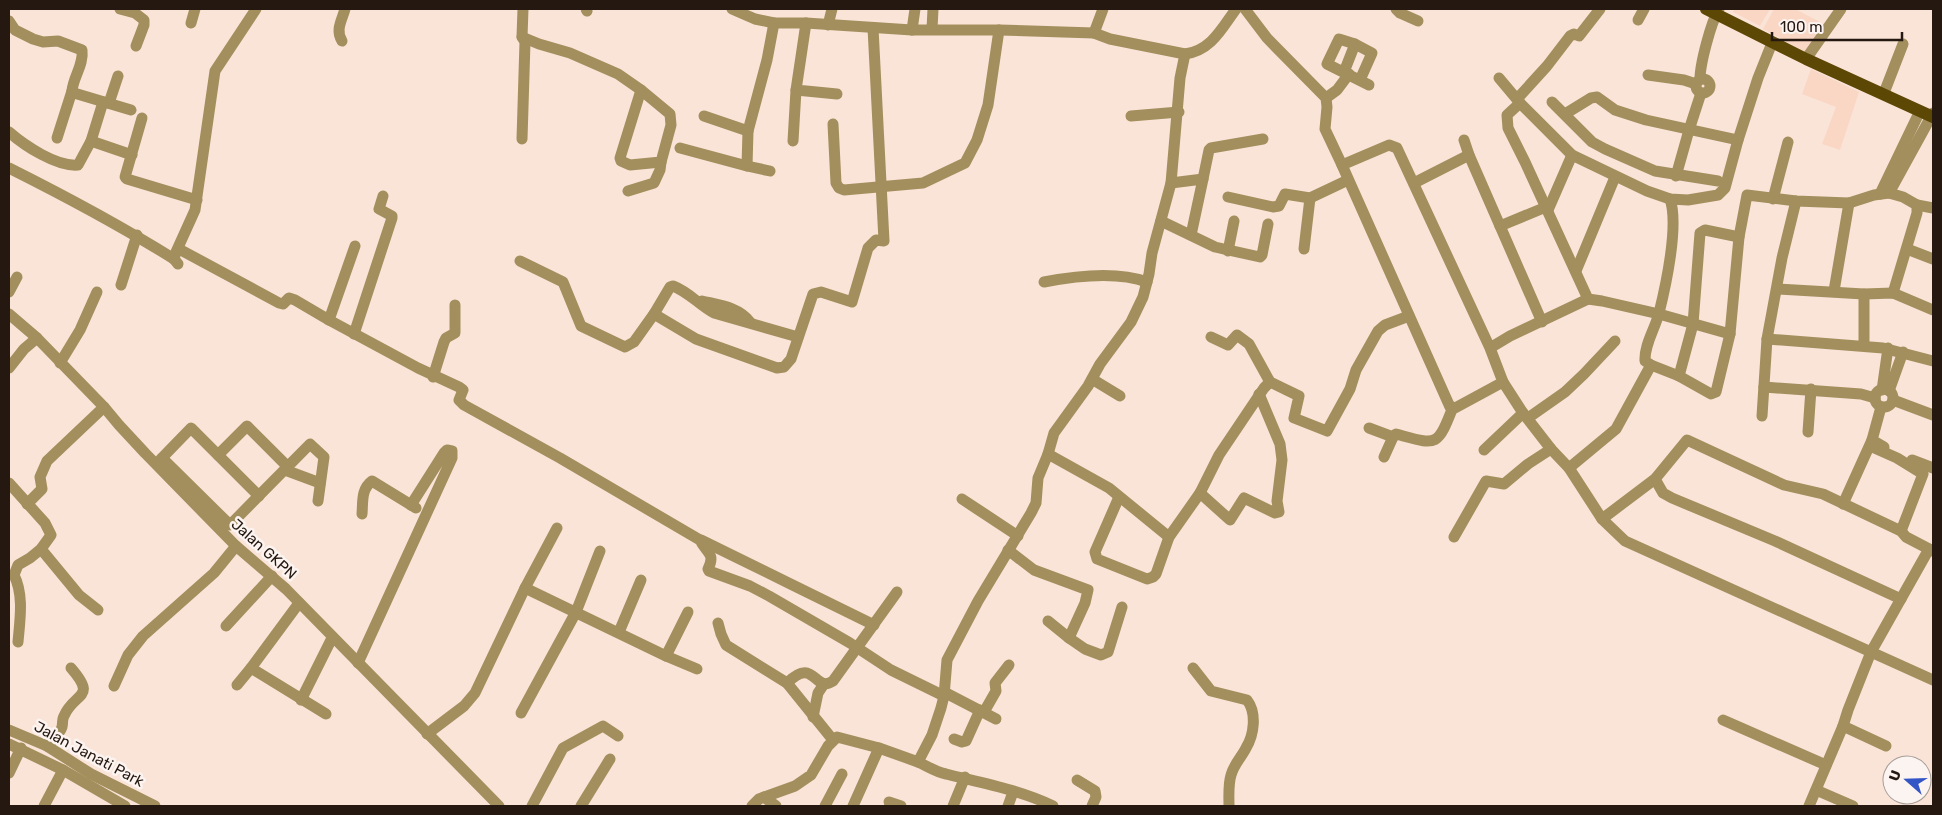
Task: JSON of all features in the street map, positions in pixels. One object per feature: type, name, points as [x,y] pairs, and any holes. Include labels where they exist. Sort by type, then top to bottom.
[{"type":"main road","points":[[1717,13],[1772,43],[1930,114]]},
{"type":"street","points":[[120,9],[135,13],[144,20],[136,46]]},
{"type":"street","points":[[191,23],[195,9]]},
{"type":"street","points":[[177,257],[195,210],[215,71],[256,9]]},
{"type":"street","points":[[342,40],[338,35],[338,30],[345,9]]},
{"type":"street","points":[[522,139],[525,39],[523,9]]},
{"type":"street","points":[[525,39],[530,9]]},
{"type":"street","points":[[732,9],[761,14],[774,22],[806,22],[912,30],[1094,33],[1185,54],[1196,52],[1206,47],[1236,9]]},
{"type":"street","points":[[828,25],[832,9]]},
{"type":"street","points":[[912,30],[915,9]]},
{"type":"street","points":[[932,29],[933,9]]},
{"type":"street","points":[[1094,33],[1103,9]]},
{"type":"street","points":[[1245,9],[1268,38],[1326,98],[1325,129],[1448,404],[1455,408],[1503,382]]},
{"type":"street","points":[[1396,9],[1400,13],[1418,21]]},
{"type":"street","points":[[1588,299],[1508,128],[1507,115],[1570,36],[1574,34],[1579,36],[1600,9]]},
{"type":"street","points":[[1638,20],[1644,9]]},
{"type":"street","points":[[1806,59],[1841,9]]},
{"type":"street","points":[[1676,176],[1699,85],[1704,52],[1717,13]]},
{"type":"street","points":[[9,21],[15,30],[33,39],[43,42],[58,40],[82,50],[81,65],[57,138]]},
{"type":"street","points":[[747,166],[748,131],[767,60],[774,22]]},
{"type":"street","points":[[793,141],[796,90],[806,22]]},
{"type":"street","points":[[654,314],[696,339],[777,368],[789,364],[813,294],[821,292],[852,302],[868,248],[876,240],[884,241],[873,28]]},
{"type":"street","points":[[833,124],[836,183],[838,188],[844,190],[923,183],[965,163],[977,140],[988,105],[999,30]]},
{"type":"street","points":[[525,39],[570,53],[618,74],[670,114],[671,125],[660,170],[654,183],[628,191]]},
{"type":"street","points":[[1338,40],[1355,44],[1377,55],[1365,82],[1327,63],[1338,40]]},
{"type":"street","points":[[1499,78],[1518,101],[1572,155],[1615,177],[1670,199],[1688,200],[1718,195],[1725,188],[1758,78],[1772,43]]},
{"type":"street","points":[[1326,98],[1336,90],[1347,73],[1355,44]]},
{"type":"street","points":[[1884,93],[1903,44]]},
{"type":"street","points":[[918,762],[932,735],[944,694],[947,660],[957,638],[1036,503],[1038,478],[1054,433],[1092,379],[1100,364],[1131,322],[1143,297],[1152,253],[1171,183],[1180,78],[1185,54]]},
{"type":"street","points":[[1648,75],[1684,80],[1699,85]]},
{"type":"street","points":[[9,132],[48,158],[72,166],[78,164],[91,142],[118,76]]},
{"type":"street","points":[[641,90],[620,158],[621,162],[630,165],[661,162]]},
{"type":"street","points":[[796,90],[837,94]]},
{"type":"street","points":[[72,91],[131,110]]},
{"type":"street","points":[[1565,114],[1590,98],[1597,97],[1615,110],[1646,120],[1738,140]]},
{"type":"street","points":[[1552,102],[1579,130],[1598,146],[1655,171],[1676,176],[1718,181]]},
{"type":"street","points":[[1130,116],[1178,112]]},
{"type":"street","points":[[1885,194],[1930,114]]},
{"type":"street","points":[[704,116],[748,131]]},
{"type":"street","points":[[142,118],[125,177],[197,200]]},
{"type":"street","points":[[1192,235],[1211,148],[1262,139]]},
{"type":"street","points":[[1464,140],[1469,156],[1542,322]]},
{"type":"street","points":[[91,142],[132,156]]},
{"type":"street","points":[[1773,199],[1788,142]]},
{"type":"street","points":[[1342,165],[1389,145],[1397,148],[1490,348],[1503,382],[1551,449],[1569,468],[1602,519],[1625,541],[1933,680]]},
{"type":"street","points":[[680,148],[770,171]]},
{"type":"street","points":[[1500,226],[1547,209],[1572,155]]},
{"type":"street","points":[[1414,183],[1469,156]]},
{"type":"street","points":[[9,168],[67,197],[177,257],[278,303],[283,304],[289,298],[296,300],[433,377],[462,389],[459,399],[464,405],[560,458],[700,540],[874,625]]},
{"type":"street","points":[[1576,271],[1615,177]]},
{"type":"street","points":[[1171,183],[1203,179]]},
{"type":"street","points":[[1228,197],[1273,207],[1279,206],[1285,194],[1310,198],[1348,180]]},
{"type":"street","points":[[1670,199],[1674,219],[1669,260],[1659,314],[1645,355],[1645,361],[1680,376],[1714,394],[1730,334],[1739,237],[1747,195],[1796,201],[1849,203],[1885,194],[1903,197],[1917,205],[1933,208]]},
{"type":"street","points":[[355,332],[392,218],[392,216],[379,209],[383,196]]},
{"type":"street","points":[[1304,249],[1310,198]]},
{"type":"street","points":[[1762,416],[1767,338],[1796,201]]},
{"type":"street","points":[[1834,291],[1849,203]]},
{"type":"street","points":[[1892,293],[1918,213],[1917,205]]},
{"type":"street","points":[[1228,251],[1234,220]]},
{"type":"street","points":[[1160,221],[1210,245],[1228,251],[1260,257],[1268,224]]},
{"type":"street","points":[[1680,376],[1693,324],[1700,233],[1704,230],[1739,237]]},
{"type":"street","points":[[121,285],[137,235]]},
{"type":"street","points":[[330,318],[355,246]]},
{"type":"street","points":[[1907,249],[1933,259]]},
{"type":"street","points":[[520,260],[563,282],[581,326],[625,347],[634,342],[670,287],[675,287],[698,300],[704,308],[714,313],[798,337]]},
{"type":"street","points":[[1044,282],[1077,276],[1122,277],[1147,282]]},
{"type":"street","points":[[9,292],[17,277]]},
{"type":"street","points":[[1777,289],[1864,294],[1892,293],[1933,310]]},
{"type":"street","points":[[60,363],[80,330],[97,292]]},
{"type":"street","points":[[1864,294],[1864,345]]},
{"type":"street","points":[[1490,348],[1510,336],[1588,299],[1659,314],[1730,334]]},
{"type":"street","points":[[433,377],[446,338],[455,334],[455,305]]},
{"type":"street","name":"Jalan GKPN","points":[[9,314],[37,338],[119,425],[159,461],[236,546],[272,576],[500,806]]},
{"type":"street","points":[[1211,337],[1228,345],[1238,335],[1249,344],[1270,382],[1300,396],[1294,418],[1328,430],[1350,388],[1356,370],[1378,331],[1409,316]]},
{"type":"street","points":[[9,368],[24,349],[37,338]]},
{"type":"street","points":[[1767,338],[1888,348],[1933,361]]},
{"type":"street","points":[[1484,450],[1526,416],[1564,392],[1615,341]]},
{"type":"street","points":[[1884,397],[1888,348]]},
{"type":"street","points":[[1843,504],[1871,443],[1884,397],[1903,352]]},
{"type":"street","points":[[1569,468],[1616,429],[1651,365]]},
{"type":"street","points":[[1092,379],[1120,396]]},
{"type":"street","points":[[1119,498],[1095,552],[1097,559],[1139,576],[1151,578],[1156,574],[1169,537],[1200,493],[1219,455],[1259,394],[1270,382]]},
{"type":"street","points":[[1764,387],[1811,389],[1884,397],[1933,415]]},
{"type":"street","points":[[1808,432],[1811,389]]},
{"type":"street","points":[[1200,493],[1230,520],[1244,498],[1275,513],[1279,512],[1277,501],[1282,460],[1280,444],[1259,394]]},
{"type":"street","points":[[27,504],[42,489],[40,477],[47,461],[104,407]]},
{"type":"street","points":[[1384,457],[1396,434],[1430,443],[1438,439],[1444,430],[1453,407]]},
{"type":"street","points":[[218,455],[247,426],[286,468],[320,483]]},
{"type":"street","points":[[259,496],[191,428],[159,461],[230,525],[259,496],[310,444],[324,457],[318,500]]},
{"type":"street","points":[[1369,428],[1393,437]]},
{"type":"street","points":[[1602,519],[1656,479],[1687,440],[1784,485],[1823,494],[1901,531],[1906,536],[1931,550],[1871,652],[1843,726],[1809,806]]},
{"type":"street","points":[[1871,443],[1933,468]]},
{"type":"street","points":[[1871,443],[1923,474],[1901,531]]},
{"type":"street","points":[[1454,537],[1486,481],[1504,484],[1528,464],[1551,449]]},
{"type":"street","points":[[358,663],[452,458],[452,451],[447,450],[444,453],[411,505]]},
{"type":"street","points":[[1048,454],[1109,488],[1169,537]]},
{"type":"street","points":[[1656,479],[1660,490],[1672,498],[1775,541],[1901,599]]},
{"type":"street","points":[[362,514],[364,491],[372,481],[426,514]]},
{"type":"street","points":[[9,484],[51,531],[50,538],[41,549],[18,565],[14,574],[20,586],[18,642]]},
{"type":"street","points":[[962,499],[1018,536]]},
{"type":"street","points":[[427,734],[464,706],[475,693],[525,588],[557,528]]},
{"type":"street","points":[[700,540],[711,556],[709,572],[750,586],[914,682],[982,711],[996,719]]},
{"type":"street","points":[[114,686],[128,655],[143,636],[214,573],[236,546]]},
{"type":"street","points":[[41,549],[79,595],[98,610]]},
{"type":"street","points":[[1008,550],[1034,570],[1088,590],[1085,603],[1069,638]]},
{"type":"street","points":[[521,713],[576,612],[600,551]]},
{"type":"street","points":[[226,626],[272,576]]},
{"type":"street","points":[[619,632],[641,580]]},
{"type":"street","points":[[525,588],[697,669]]},
{"type":"street","points":[[813,716],[818,693],[824,684],[834,681],[897,592]]},
{"type":"street","points":[[237,685],[299,603]]},
{"type":"street","points":[[1048,621],[1085,649],[1104,655],[1108,652],[1122,607]]},
{"type":"street","points":[[666,656],[688,612]]},
{"type":"street","points":[[718,622],[720,634],[726,645],[787,683],[833,740]]},
{"type":"street","points":[[301,700],[332,638]]},
{"type":"street","points":[[954,739],[962,742],[966,741],[982,711],[996,691],[995,683],[1009,665]]},
{"type":"street","points":[[47,746],[62,729],[64,714],[80,697],[82,692],[84,683],[71,668]]},
{"type":"street","points":[[251,668],[326,714]]},
{"type":"street","points":[[1193,668],[1211,691],[1247,700],[1253,715],[1254,723],[1247,748],[1235,763],[1230,777],[1229,806]]},
{"type":"street","points":[[787,683],[797,673],[802,672],[808,673],[824,684]]},
{"type":"street","points":[[1723,720],[1826,765]]},
{"type":"street","points":[[532,806],[564,748],[602,726],[618,736]]},
{"type":"street","points":[[1843,726],[1886,746]]},
{"type":"street","name":"Jalan Janati Park","points":[[9,730],[47,746],[91,774],[155,806]]},
{"type":"street","points":[[752,806],[764,797],[795,786],[811,775],[833,740],[837,737],[879,748],[945,774],[1013,792],[1053,806]]},
{"type":"street","points":[[9,744],[21,748],[63,770],[125,806]]},
{"type":"street","points":[[9,773],[21,748]]},
{"type":"street","points":[[853,806],[879,748]]},
{"type":"street","points":[[580,806],[610,759]]},
{"type":"street","points":[[44,806],[63,770]]},
{"type":"street","points":[[825,806],[842,774]]},
{"type":"street","points":[[953,806],[965,778]]},
{"type":"street","points":[[1077,780],[1096,792],[1092,806]]},
{"type":"street","points":[[1816,790],[1853,806]]},
{"type":"street","points":[[1008,806],[1013,792]]},
{"type":"street","points":[[98,806],[104,795]]},
{"type":"street","points":[[764,797],[776,806]]},
{"type":"street","points":[[889,802],[901,806]]},
{"type":"shaded area","points":[[1734,9],[1770,9],[1760,26],[1733,12]]},
{"type":"shaded area","points":[[1774,9],[1795,9],[1824,24],[1809,54],[1763,29]]},
{"type":"shaded area","points":[[1811,69],[1859,92],[1840,150],[1822,144],[1836,107],[1802,94]]}]
